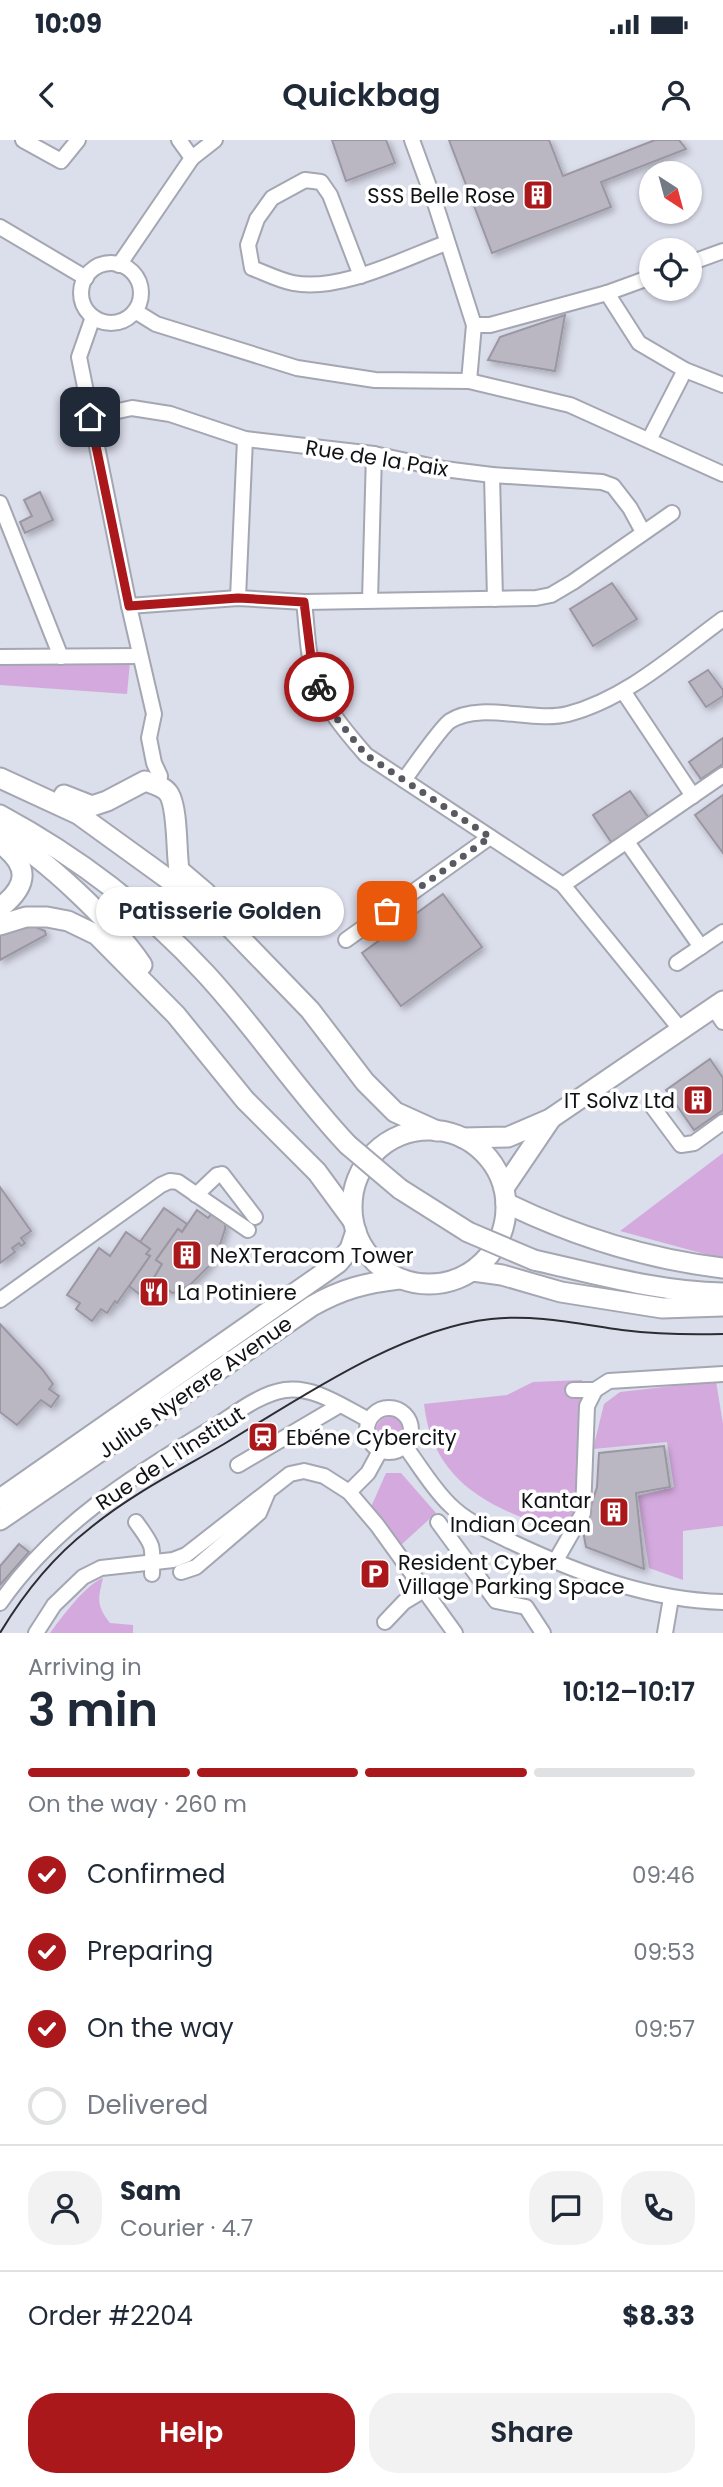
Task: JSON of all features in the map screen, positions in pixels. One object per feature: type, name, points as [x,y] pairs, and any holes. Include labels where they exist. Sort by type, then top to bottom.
[{"type":"main road","points":[[0,767],[92,806],[145,781],[168,792],[176,815],[179,870],[220,905],[296,982],[310,1010]]},
{"type":"main road","points":[[0,778],[78,814],[219,916],[310,1010],[365,1082],[395,1112],[437,1131]]},
{"type":"main road","points":[[0,815],[90,872],[126,899],[166,935],[205,973],[323,1119],[348,1145],[400,1189],[468,1232],[534,1261],[632,1283],[676,1290],[723,1293]]},
{"type":"main road","points":[[0,832],[41,862],[108,924],[135,955],[176,1015],[245,1100],[317,1172],[355,1226]]},
{"type":"main road","points":[[0,843],[22,868],[23,874],[20,888],[0,908]]},
{"type":"main road","points":[[0,925],[26,917],[47,917],[68,921],[97,935],[176,1015]]},
{"type":"main road","name":"Julius Nyerere Avenue","points":[[0,1499],[338,1264],[350,1249],[355,1226],[353,1197],[360,1175],[373,1155],[391,1141],[413,1132],[437,1131],[462,1138],[508,1138],[550,1119],[681,1030],[720,1010]]},
{"type":"main road","name":"Julius Nyerere Avenue","points":[[505,1196],[550,1119]]},
{"type":"main road","name":"Julius Nyerere Avenue","points":[[0,1520],[312,1306],[335,1293],[360,1284],[400,1279],[430,1284],[453,1280],[473,1271],[492,1252],[503,1229],[505,1196],[495,1167],[481,1150],[462,1138]]},
{"type":"main road","points":[[505,1196],[576,1233],[681,1263],[723,1268]]},
{"type":"main road","name":"Julius Nyerere Avenue","points":[[355,1226],[365,1251],[380,1267],[400,1279]]},
{"type":"main road","points":[[473,1271],[502,1275],[561,1292],[662,1308],[723,1306]]},
{"type":"street","points":[[23,140],[61,161],[78,140]]},
{"type":"street","points":[[179,140],[192,158]]},
{"type":"street","points":[[119,265],[192,158],[215,140]]},
{"type":"street","points":[[412,140],[474,325],[469,381]]},
{"type":"street","points":[[361,276],[330,195],[321,182],[305,180],[272,198],[257,219],[248,244],[252,268],[294,284],[335,283],[361,276],[446,243]]},
{"type":"street","points":[[0,227],[86,278]]},
{"type":"street","points":[[702,259],[723,251]]},
{"type":"street","points":[[119,265],[135,275],[141,293],[135,311],[118,322],[108,323],[93,317],[84,307],[81,297],[86,278],[100,266],[119,265]]},
{"type":"street","points":[[474,325],[490,325],[607,293],[639,281]]},
{"type":"street","points":[[607,293],[639,343],[685,370],[723,384]]},
{"type":"street","points":[[135,311],[167,328],[297,368],[375,380],[469,381],[570,405],[723,474]]},
{"type":"street","points":[[93,317],[79,357],[139,656],[154,714],[149,738],[154,764],[160,776],[159,786]]},
{"type":"street","points":[[649,440],[685,370]]},
{"type":"street","name":"Rue de la Paix","points":[[90,417],[132,408],[170,414],[245,439],[374,454],[444,469],[492,475],[602,482],[613,486],[630,508],[643,532]]},
{"type":"street","points":[[238,598],[245,439]]},
{"type":"street","points":[[370,600],[374,454]]},
{"type":"street","points":[[492,475],[495,600]]},
{"type":"street","points":[[0,503],[61,657]]},
{"type":"street","points":[[129,606],[238,598],[304,602],[536,598],[551,595],[672,513]]},
{"type":"street","points":[[304,602],[313,673],[328,705],[366,755],[563,885],[681,1030]]},
{"type":"street","points":[[404,780],[448,722],[462,716],[482,713],[565,715],[610,699],[723,619]]},
{"type":"street","points":[[0,657],[139,656]]},
{"type":"street","points":[[623,691],[693,796]]},
{"type":"street","points":[[563,885],[723,775]]},
{"type":"street","points":[[346,940],[490,837]]},
{"type":"street","points":[[626,842],[701,947]]},
{"type":"street","points":[[677,963],[723,932]]},
{"type":"street","points":[[652,1106],[681,1144],[694,1143],[723,1122]]},
{"type":"street","points":[[0,1300],[170,1181],[178,1182],[196,1195],[251,1223],[222,1174],[217,1175],[196,1195]]},
{"type":"street","points":[[573,1390],[594,1390],[609,1381],[723,1374]]},
{"type":"street","name":"Rue de L l'Institut","points":[[0,1603],[33,1562],[96,1504],[138,1473],[272,1393],[299,1390],[312,1392],[369,1420]]},
{"type":"street","points":[[555,1562],[583,1513],[587,1406],[594,1390]]},
{"type":"street","points":[[238,1465],[340,1405]]},
{"type":"street","points":[[398,1409],[404,1413],[411,1426],[409,1440],[405,1446],[393,1452],[380,1451],[369,1441],[369,1420],[378,1410],[398,1409]]},
{"type":"street","points":[[405,1446],[450,1505],[476,1525],[555,1562],[621,1586],[671,1598],[723,1602]]},
{"type":"street","points":[[349,1492],[368,1473],[380,1451]]},
{"type":"street","points":[[36,1633],[54,1605],[83,1577],[101,1569],[152,1568],[186,1555],[290,1475],[304,1471],[324,1476],[349,1492],[377,1525],[454,1633]]},
{"type":"street","points":[[181,1572],[196,1567],[259,1513],[267,1492]]},
{"type":"street","points":[[136,1521],[154,1552],[152,1568]]},
{"type":"street","points":[[438,1522],[496,1601],[526,1607],[543,1633]]},
{"type":"street","points":[[385,1622],[404,1602],[424,1590]]},
{"type":"street","points":[[665,1633],[671,1598]]},
{"type":"shaded area","points":[[0,661],[130,662],[127,694],[0,685]]},
{"type":"shaded area","points":[[723,1153],[723,1259],[620,1231]]},
{"type":"shaded area","points":[[582,1380],[577,1507],[562,1531],[513,1514],[470,1490],[453,1474],[440,1455],[430,1432],[424,1404],[507,1395],[533,1382]]},
{"type":"shaded area","points":[[716,1381],[723,1424],[723,1526],[683,1531],[683,1580],[649,1568],[638,1496],[674,1487],[667,1442],[593,1449],[604,1404],[620,1392]]},
{"type":"shaded area","points":[[390,1417],[400,1421],[404,1431],[400,1441],[390,1445],[380,1441],[376,1431],[380,1421]]},
{"type":"shaded area","points":[[386,1473],[401,1473],[436,1513],[401,1545],[371,1507]]},
{"type":"shaded area","points":[[103,1578],[99,1597],[102,1611],[110,1623],[133,1625],[133,1633],[50,1633],[81,1594]]},
{"type":"building","points":[[332,140],[386,140],[395,163],[346,181]]},
{"type":"building","name":"SSS Belle Rose","points":[[449,140],[549,140],[563,176],[655,140],[679,140],[686,149],[655,161],[639,161],[639,167],[601,182],[611,207],[492,253]]},
{"type":"building","points":[[565,315],[555,371],[488,360],[500,337]]},
{"type":"building","points":[[40,492],[53,520],[25,533],[20,522],[32,516],[24,500]]},
{"type":"building","points":[[612,583],[637,619],[593,646],[570,609]]},
{"type":"building","points":[[708,670],[723,690],[723,696],[706,707],[689,682]]},
{"type":"building","points":[[723,738],[723,764],[701,779],[689,762]]},
{"type":"building","points":[[630,791],[650,820],[611,842],[593,815]]},
{"type":"building","points":[[723,795],[723,853],[695,815]]},
{"type":"building","points":[[443,894],[482,947],[401,1006],[362,953]]},
{"type":"building","points":[[33,926],[45,931],[46,935],[0,960],[0,934]]},
{"type":"building","name":"IT Solvz Ltd","points":[[710,1059],[723,1078],[723,1110],[694,1130],[666,1090]]},
{"type":"building","points":[[0,1187],[31,1231],[21,1238],[25,1243],[21,1246],[19,1243],[12,1248],[15,1252],[0,1263]]},
{"type":"building","points":[[164,1208],[187,1224],[182,1232],[178,1229],[156,1260],[162,1264],[148,1288],[154,1293],[148,1301],[129,1286],[150,1256],[146,1254],[150,1249],[140,1242]]},
{"type":"building","name":"NeXTeracom Tower","points":[[197,1210],[208,1218],[212,1213],[226,1217],[218,1251],[209,1266],[191,1284],[172,1293],[166,1288],[160,1296],[148,1288],[162,1264],[156,1260],[178,1229],[182,1232]]},
{"type":"building","points":[[126,1232],[150,1249],[146,1254],[150,1256],[117,1303],[115,1301],[107,1313],[101,1309],[92,1321],[76,1309],[80,1303],[67,1295],[99,1248],[110,1256]]},
{"type":"building","points":[[0,1324],[42,1369],[53,1384],[49,1389],[59,1396],[51,1407],[41,1400],[17,1425],[0,1412]]},
{"type":"building","name":"Kantar Indian Ocean","points":[[664,1446],[670,1487],[636,1493],[644,1569],[586,1547],[583,1531],[597,1487],[599,1453]]},
{"type":"building","points":[[19,1544],[29,1552],[0,1585],[0,1566]]},
{"type":"tram line","points":[[0,1633],[29,1590],[51,1564],[76,1540],[121,1505],[319,1386],[422,1336],[457,1325],[507,1318],[557,1320],[647,1332],[723,1334]]},
{"type":"way so far","points":[[319,687],[333,714],[366,755],[490,837],[387,911]]},
{"type":"place","name":"SSS Belle Rose","points":[[538,195]]},
{"type":"place","name":"Patisserie Golden","points":[[387,911]]},
{"type":"place","name":"IT Solvz Ltd","points":[[698,1100]]},
{"type":"place","name":"NeXTeracom Tower","points":[[187,1255]]},
{"type":"place","name":"La Potiniere","points":[[154,1292]]},
{"type":"place","name":"Ebéne Cybercity","points":[[263,1437]]},
{"type":"place","name":"Kantar Indian Ocean","points":[[614,1512]]},
{"type":"place","name":"Resident Cyber Village Parking Space","points":[[375,1574]]},
{"type":"route","points":[[90,417],[129,606],[238,598],[304,602],[313,673],[319,687]]}]
